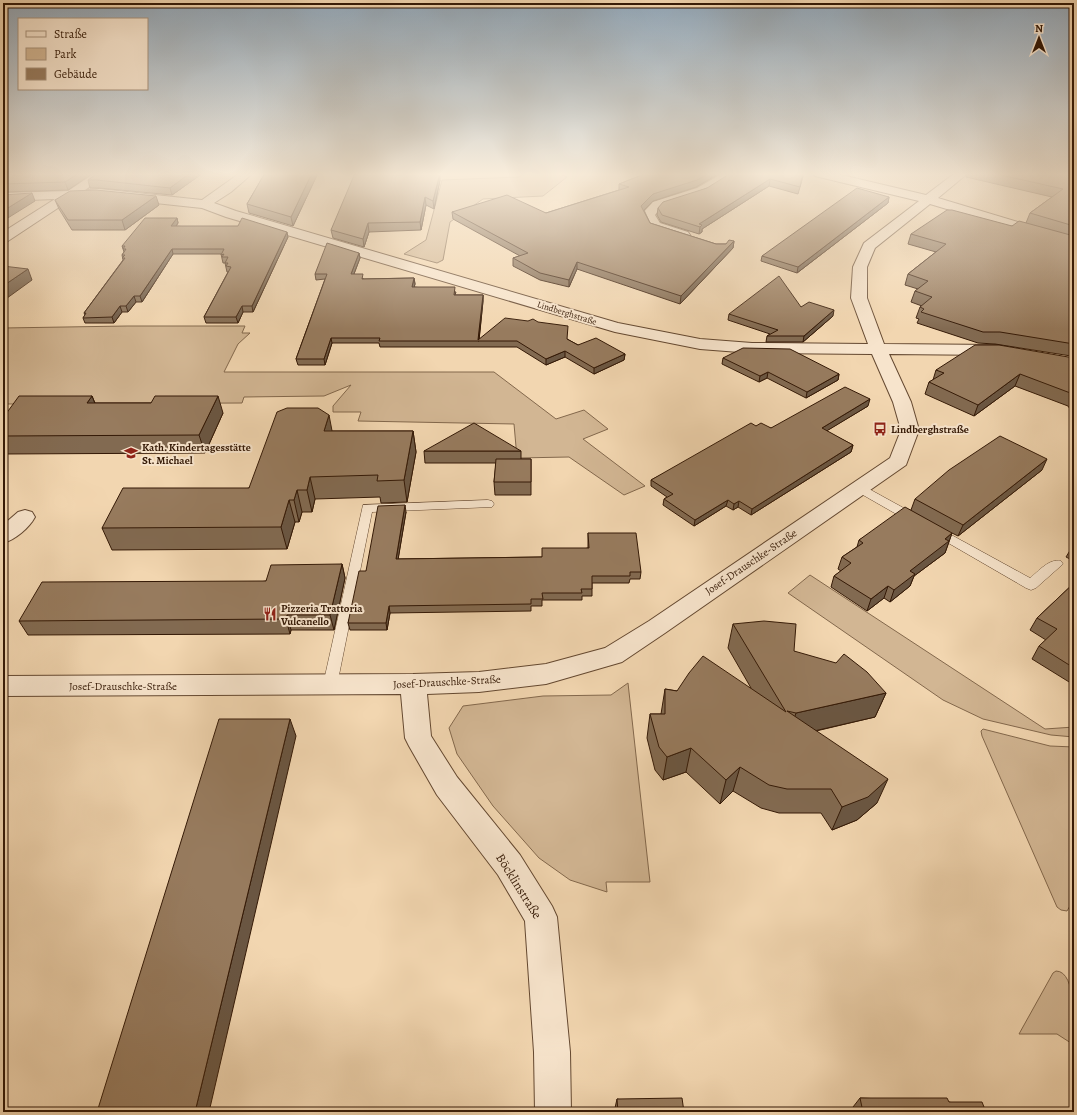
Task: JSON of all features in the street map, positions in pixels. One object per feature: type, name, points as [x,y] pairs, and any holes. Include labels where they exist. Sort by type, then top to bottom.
[{"type":"street","points":[[3,238],[23,225]]},
{"type":"street","name":"Lindberghstraße","points":[[268,225],[615,327],[700,344],[752,348],[995,350],[1013,353]]},
{"type":"street","points":[[654,225],[698,240]]},
{"type":"street","name":"Josef-Drauschke-Straße","points":[[3,686],[330,685],[479,682],[546,674],[613,655],[657,627],[899,461],[910,430],[902,402],[878,349],[859,298],[860,266],[869,246],[895,225]]},
{"type":"street","points":[[1016,225],[1074,242]]},
{"type":"street","points":[[3,536],[25,517]]},
{"type":"street","name":"Böcklinstraße","points":[[412,684],[418,738],[447,786],[509,865],[541,917],[552,1052],[553,1112]]},
{"type":"lane","points":[[860,488],[1031,585],[1056,564]]},
{"type":"lane","points":[[330,685],[367,508],[488,504]]},
{"type":"green space","points":[[430,225],[449,225],[443,260],[437,263],[404,254],[426,240]]},
{"type":"green space","points":[[245,326],[242,333],[250,333],[238,344],[224,372],[494,372],[556,419],[584,410],[608,429],[583,439],[645,486],[624,495],[569,457],[517,458],[514,424],[358,421],[361,412],[333,412],[333,406],[351,385],[324,396],[244,397],[242,403],[3,404],[3,328]]},
{"type":"green space","points":[[810,575],[1045,729],[1074,727],[1074,737],[1051,735],[983,719],[943,700],[788,593]]},
{"type":"green space","points":[[628,683],[650,882],[606,882],[607,892],[570,880],[539,858],[493,806],[457,754],[449,728],[463,706],[543,696],[611,695]]},
{"type":"green space","points":[[983,729],[1050,746],[1074,747],[1074,899],[1067,911],[1061,910],[1057,907],[982,736],[981,731]]},
{"type":"green space","points":[[1056,971],[1063,973],[1068,980],[1071,990],[1074,1014],[1074,1045],[1057,1034],[1019,1034],[1053,973]]},
{"type":"building","points":[[139,225],[265,225],[287,232],[252,306],[242,306],[236,317],[204,317],[231,267],[226,266],[228,263],[225,263],[228,257],[222,257],[224,254],[221,255],[224,249],[172,249],[140,296],[134,296],[126,306],[120,306],[112,317],[83,318],[86,313],[84,313],[125,258],[122,258],[125,255],[122,255],[126,249],[123,249],[125,246],[122,246]]},
{"type":"building","points":[[333,225],[367,225],[363,239],[331,230]]},
{"type":"building","points":[[476,225],[656,225],[716,244],[726,244],[729,240],[734,241],[681,296],[577,262],[569,280],[540,273],[513,258],[528,253]]},
{"type":"building","points":[[805,225],[853,225],[798,267],[762,256]]},
{"type":"building","points":[[924,225],[1034,225],[1074,236],[1074,344],[1000,332],[983,332],[921,312],[924,309],[920,307],[932,297],[915,291],[928,281],[908,274],[946,244],[911,234]]},
{"type":"building","points":[[327,243],[359,253],[351,274],[363,274],[362,279],[414,278],[412,287],[455,287],[454,295],[483,295],[478,340],[505,318],[528,321],[533,319],[538,322],[568,326],[567,339],[578,345],[596,338],[625,354],[594,368],[565,351],[546,359],[517,341],[379,341],[380,338],[331,338],[324,359],[296,359],[327,274],[315,274]]},
{"type":"building","points":[[3,266],[28,269],[3,286]]},
{"type":"building","points":[[779,276],[801,307],[809,302],[834,310],[804,336],[767,336],[778,330],[729,314]]},
{"type":"building","points":[[975,345],[999,345],[1074,358],[1074,395],[1020,374],[978,405],[929,382],[944,373],[936,370]]},
{"type":"building","points":[[743,348],[790,349],[839,374],[807,392],[768,372],[760,376],[723,358]]},
{"type":"building","points":[[845,387],[870,399],[822,428],[853,445],[752,509],[739,501],[734,504],[728,500],[695,520],[664,499],[673,494],[651,480],[751,423],[756,426],[761,423],[771,428]]},
{"type":"building","points":[[19,396],[92,396],[87,403],[151,403],[155,396],[218,396],[199,435],[3,436],[3,418]]},
{"type":"building","points":[[287,408],[318,408],[329,415],[324,431],[413,431],[404,480],[377,481],[378,475],[310,477],[307,490],[297,490],[294,500],[289,500],[281,527],[102,528],[123,488],[249,488],[277,412]]},
{"type":"building","points":[[474,423],[521,451],[424,451]]},
{"type":"building","points":[[1000,436],[1047,459],[963,525],[915,499],[949,470]]},
{"type":"building","points":[[496,459],[531,459],[531,482],[494,482]]},
{"type":"building","points":[[405,505],[396,559],[542,557],[542,548],[589,548],[588,533],[636,533],[641,572],[630,572],[630,576],[592,576],[592,589],[581,589],[582,593],[542,593],[543,599],[531,599],[531,604],[389,606],[386,623],[348,623],[359,571],[366,571],[378,506]]},
{"type":"building","points":[[905,507],[952,533],[945,539],[949,541],[910,571],[915,574],[894,590],[888,586],[871,599],[834,576],[851,563],[842,557],[863,543],[859,540]]},
{"type":"building","points":[[342,564],[330,615],[287,615],[286,619],[19,621],[42,582],[266,581],[271,565]]},
{"type":"building","points":[[1074,583],[1074,668],[1039,646],[1057,629],[1037,618]]},
{"type":"building","points":[[764,621],[796,624],[794,651],[836,663],[844,654],[867,672],[886,693],[796,713],[787,711],[888,779],[868,797],[842,807],[831,789],[787,789],[769,785],[740,767],[726,780],[691,748],[667,757],[659,747],[650,714],[665,714],[665,689],[677,691],[703,656],[786,712],[733,624]]},
{"type":"building","points":[[219,719],[290,719],[195,1112],[97,1112]]},
{"type":"building","points":[[682,1098],[684,1112],[618,1112],[617,1099]]},
{"type":"building","points":[[860,1098],[947,1098],[949,1102],[982,1102],[986,1112],[863,1112]]},
{"type":"place","name":"Lindberghstraße","points":[[880,429]]},
{"type":"place","name":"Kath. Kindertagesstätte St. Michael","points":[[131,453]]},
{"type":"place","name":"Pizzeria Trattoria Vulcanello","points":[[270,614]]}]
